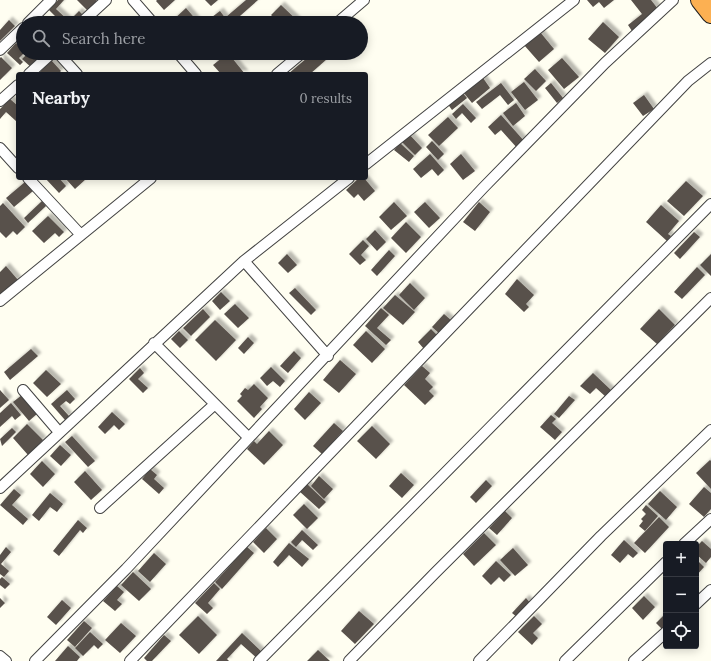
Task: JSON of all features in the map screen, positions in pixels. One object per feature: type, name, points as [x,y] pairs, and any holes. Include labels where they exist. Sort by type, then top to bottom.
[{"type":"highway","points":[[700,0],[711,14]]},
{"type":"street","points":[[35,16],[51,0]]},
{"type":"street","points":[[89,16],[106,0]]},
{"type":"street","points":[[133,0],[146,16]]},
{"type":"street","points":[[345,16],[364,0]]},
{"type":"street","points":[[368,162],[574,0]]},
{"type":"street","points":[[35,661],[126,569],[248,437],[328,356],[494,177],[604,63],[673,0]]},
{"type":"street","points":[[0,50],[16,35]]},
{"type":"street","points":[[31,72],[44,60]]},
{"type":"street","points":[[64,60],[75,72]]},
{"type":"street","points":[[184,60],[194,72]]},
{"type":"street","points":[[279,72],[294,60]]},
{"type":"street","points":[[130,661],[688,81],[711,63]]},
{"type":"street","points":[[0,101],[16,86]]},
{"type":"street","points":[[0,148],[16,166]]},
{"type":"street","points":[[30,180],[81,236]]},
{"type":"street","points":[[0,302],[149,180]]},
{"type":"street","points":[[0,487],[244,261],[345,180]]},
{"type":"street","points":[[259,661],[711,204]]},
{"type":"street","points":[[244,261],[328,356]]},
{"type":"street","points":[[349,661],[440,567],[711,298]]},
{"type":"street","points":[[154,343],[248,437]]},
{"type":"street","points":[[23,390],[59,432]]},
{"type":"street","points":[[100,508],[215,404]]},
{"type":"street","points":[[479,661],[601,536],[711,430]]},
{"type":"street","points":[[687,541],[711,518]]},
{"type":"street","points":[[565,661],[663,565]]},
{"type":"street","points":[[699,601],[711,590]]},
{"type":"street","points":[[634,661],[663,635]]},
{"type":"street","points":[[0,656],[6,661]]},
{"type":"building","points":[[58,0],[64,0],[56,9],[64,16],[55,16],[49,10]]},
{"type":"building","points":[[77,0],[96,0],[98,2],[88,11]]},
{"type":"building","points":[[175,0],[164,10],[156,1]]},
{"type":"building","points":[[205,0],[218,0],[211,6]]},
{"type":"building","points":[[246,0],[258,0],[240,16],[227,16]]},
{"type":"building","points":[[587,0],[614,0],[604,8],[599,2],[593,7]]},
{"type":"building","points":[[631,0],[651,0],[658,9],[632,31],[628,25],[642,14]]},
{"type":"building","points":[[281,5],[293,16],[272,16],[271,15]]},
{"type":"building","points":[[186,8],[193,16],[177,16]]},
{"type":"building","points":[[79,11],[84,16],[74,16]]},
{"type":"building","points":[[220,11],[224,16],[213,16]]},
{"type":"building","points":[[9,20],[15,26],[0,41],[0,30]]},
{"type":"building","points":[[603,22],[619,37],[605,53],[588,39]]},
{"type":"building","points":[[540,32],[554,49],[539,62],[524,45]]},
{"type":"building","points":[[16,43],[16,60],[21,60],[23,62],[20,65],[7,53]]},
{"type":"building","points":[[1,57],[12,68],[0,80],[0,58]]},
{"type":"building","points":[[562,58],[579,77],[564,89],[548,70]]},
{"type":"building","points":[[23,60],[41,60],[33,69]]},
{"type":"building","points":[[51,60],[61,71],[60,72],[40,72]]},
{"type":"building","points":[[219,60],[234,60],[243,72],[219,72],[213,65]]},
{"type":"building","points":[[305,60],[326,60],[312,72],[290,72]]},
{"type":"building","points":[[535,69],[546,81],[536,91],[524,79]]},
{"type":"building","points":[[483,78],[490,88],[472,103],[464,93]]},
{"type":"building","points":[[524,82],[538,100],[525,110],[511,92]]},
{"type":"building","points":[[501,83],[514,100],[508,105],[500,95],[482,109],[476,102]]},
{"type":"building","points":[[551,83],[563,98],[557,103],[545,88]]},
{"type":"building","points":[[461,91],[467,98],[452,110],[447,103]]},
{"type":"building","points":[[644,95],[654,109],[643,116],[633,103]]},
{"type":"building","points":[[10,99],[16,104],[16,121],[6,112],[0,119],[0,109]]},
{"type":"building","points":[[516,103],[525,116],[513,126],[503,113]]},
{"type":"building","points":[[463,104],[476,118],[471,123],[462,113],[456,119],[452,114]]},
{"type":"building","points":[[501,115],[525,142],[518,149],[501,130],[495,135],[488,127]]},
{"type":"building","points":[[448,117],[458,128],[439,146],[428,135]]},
{"type":"building","points":[[408,133],[422,148],[415,155],[400,140]]},
{"type":"building","points":[[432,141],[444,154],[438,160],[426,147]]},
{"type":"building","points":[[400,143],[414,156],[409,162],[394,150]]},
{"type":"building","points":[[430,154],[444,170],[438,176],[432,169],[421,178],[413,169]]},
{"type":"building","points":[[461,154],[475,171],[463,180],[450,164]]},
{"type":"building","points":[[47,180],[61,180],[66,186],[59,193]]},
{"type":"building","points":[[67,180],[85,180],[75,189]]},
{"type":"building","points":[[357,180],[366,180],[375,191],[364,201],[358,194],[354,198],[346,190]]},
{"type":"building","points":[[686,181],[703,196],[684,216],[667,201]]},
{"type":"building","points":[[25,182],[33,191],[14,207],[6,198]]},
{"type":"building","points":[[42,201],[46,206],[28,223],[24,218]]},
{"type":"building","points":[[394,202],[407,216],[391,230],[379,217]]},
{"type":"building","points":[[425,202],[440,218],[429,228],[414,212]]},
{"type":"building","points":[[479,202],[490,212],[475,231],[463,222]]},
{"type":"building","points":[[3,203],[25,227],[17,235],[13,231],[6,238],[0,232],[0,206]]},
{"type":"building","points":[[661,205],[679,221],[668,234],[671,236],[667,241],[646,222]]},
{"type":"building","points":[[48,216],[64,232],[59,237],[55,233],[44,243],[32,231]]},
{"type":"building","points":[[406,222],[421,237],[406,253],[391,238]]},
{"type":"building","points":[[375,230],[386,242],[377,251],[366,239]]},
{"type":"building","points":[[694,232],[700,237],[680,259],[674,253]]},
{"type":"building","points":[[363,240],[369,246],[361,255],[366,260],[360,265],[349,254]]},
{"type":"building","points":[[389,250],[395,256],[377,276],[371,270]]},
{"type":"building","points":[[287,254],[297,265],[288,273],[278,263]]},
{"type":"building","points":[[711,254],[711,276],[700,265]]},
{"type":"building","points":[[6,266],[18,280],[0,295],[0,272]]},
{"type":"building","points":[[697,267],[705,275],[682,299],[674,292]]},
{"type":"building","points":[[517,279],[534,295],[526,304],[529,307],[524,312],[505,294]]},
{"type":"building","points":[[410,283],[425,298],[414,310],[399,295]]},
{"type":"building","points":[[295,288],[316,310],[311,315],[289,293]]},
{"type":"building","points":[[221,292],[230,301],[220,310],[212,301]]},
{"type":"building","points":[[395,295],[415,312],[403,325],[383,308]]},
{"type":"building","points":[[235,304],[249,318],[238,328],[224,314]]},
{"type":"building","points":[[381,308],[389,315],[377,328],[391,340],[386,345],[365,326]]},
{"type":"building","points":[[203,309],[210,317],[191,336],[183,328]]},
{"type":"building","points":[[659,309],[675,325],[657,344],[640,329]]},
{"type":"building","points":[[444,314],[452,321],[440,334],[432,327]]},
{"type":"building","points":[[215,320],[236,340],[216,361],[195,340]]},
{"type":"building","points":[[431,329],[437,335],[424,349],[418,342]]},
{"type":"building","points":[[179,331],[188,340],[180,348],[171,339]]},
{"type":"building","points":[[366,331],[385,349],[372,363],[353,345]]},
{"type":"building","points":[[248,337],[254,343],[244,354],[238,348]]},
{"type":"building","points":[[31,349],[38,356],[10,380],[4,372]]},
{"type":"building","points":[[294,351],[301,358],[288,373],[280,366]]},
{"type":"building","points":[[340,360],[356,374],[339,393],[323,380]]},
{"type":"building","points":[[422,366],[430,373],[425,379],[433,387],[429,391],[434,396],[425,405],[404,385]]},
{"type":"building","points":[[271,367],[285,381],[280,387],[273,381],[267,386],[260,378]]},
{"type":"building","points":[[140,368],[144,373],[138,379],[148,388],[143,393],[129,379]]},
{"type":"building","points":[[46,370],[61,384],[47,397],[33,383]]},
{"type":"building","points":[[593,373],[612,391],[606,397],[596,388],[590,394],[580,386]]},
{"type":"building","points":[[254,384],[268,398],[260,407],[262,409],[254,418],[237,401],[242,396],[240,394],[245,388],[248,390]]},
{"type":"building","points":[[0,390],[9,400],[0,408]]},
{"type":"building","points":[[67,390],[75,399],[70,404],[66,401],[60,406],[69,416],[65,420],[51,404]]},
{"type":"building","points":[[309,392],[321,403],[305,420],[294,409]]},
{"type":"building","points":[[22,395],[38,413],[29,421],[13,402]]},
{"type":"building","points":[[569,396],[575,400],[559,418],[554,414]]},
{"type":"building","points":[[11,403],[21,415],[15,420],[12,416],[0,427],[0,413]]},
{"type":"building","points":[[112,412],[125,424],[119,430],[114,425],[105,434],[98,427]]},
{"type":"building","points":[[551,415],[556,419],[552,423],[562,432],[555,440],[540,427]]},
{"type":"building","points":[[334,423],[343,431],[322,454],[313,446]]},
{"type":"building","points":[[27,424],[43,440],[28,455],[13,438]]},
{"type":"building","points":[[372,426],[390,444],[376,459],[357,441]]},
{"type":"building","points":[[12,428],[16,432],[2,446],[0,439]]},
{"type":"building","points":[[269,431],[283,445],[264,465],[247,449],[254,441],[257,444]]},
{"type":"building","points":[[72,436],[95,461],[88,467],[65,442]]},
{"type":"building","points":[[60,445],[71,455],[61,466],[50,456]]},
{"type":"building","points":[[710,460],[711,461],[711,489],[696,473]]},
{"type":"building","points":[[42,461],[55,474],[43,487],[30,474]]},
{"type":"building","points":[[150,469],[157,475],[154,479],[164,488],[159,494],[142,479]]},
{"type":"building","points":[[85,471],[102,490],[91,500],[74,482]]},
{"type":"building","points":[[401,473],[414,485],[402,498],[389,486]]},
{"type":"building","points":[[319,476],[333,489],[324,499],[311,486]]},
{"type":"building","points":[[486,480],[492,486],[476,503],[470,497]]},
{"type":"building","points":[[306,483],[326,502],[319,509],[299,491]]},
{"type":"building","points":[[704,487],[711,493],[711,509],[704,517],[689,504]]},
{"type":"building","points":[[14,489],[21,495],[12,505],[28,519],[23,525],[0,505]]},
{"type":"building","points":[[660,491],[677,507],[666,520],[648,504]]},
{"type":"building","points":[[50,493],[63,504],[57,512],[50,507],[39,521],[32,515]]},
{"type":"building","points":[[304,504],[318,518],[307,529],[293,515]]},
{"type":"building","points":[[646,505],[658,516],[645,531],[639,526],[643,521],[641,519],[646,514],[642,510]]},
{"type":"building","points":[[505,511],[512,518],[497,535],[489,528]]},
{"type":"building","points":[[659,517],[669,527],[645,553],[634,543]]},
{"type":"building","points":[[78,520],[87,528],[83,533],[80,530],[59,556],[53,551]]},
{"type":"building","points":[[266,528],[277,539],[264,553],[253,542]]},
{"type":"building","points":[[302,530],[318,545],[313,550],[302,540],[296,547],[291,542]]},
{"type":"building","points":[[484,533],[496,545],[474,566],[463,554]]},
{"type":"building","points":[[624,540],[638,553],[633,558],[628,554],[620,563],[611,555]]},
{"type":"building","points":[[702,541],[711,549],[711,557],[706,563],[699,557],[699,544]]},
{"type":"building","points":[[289,543],[309,559],[302,567],[289,555],[278,567],[273,562]]},
{"type":"building","points":[[6,547],[11,552],[1,564],[9,571],[4,577],[0,574],[0,555]]},
{"type":"building","points":[[247,547],[254,553],[222,589],[215,582]]},
{"type":"building","points":[[513,548],[528,565],[515,576],[500,560]]},
{"type":"building","points":[[154,553],[166,564],[150,582],[138,571]]},
{"type":"building","points":[[496,561],[511,575],[504,582],[499,577],[491,585],[482,576]]},
{"type":"building","points":[[699,562],[704,567],[699,573]]},
{"type":"building","points":[[133,572],[151,589],[139,601],[121,585]]},
{"type":"building","points":[[2,577],[10,584],[5,589],[0,585],[0,579]]},
{"type":"building","points":[[214,583],[220,589],[208,603],[213,608],[207,614],[195,603]]},
{"type":"building","points":[[117,586],[124,592],[117,600],[122,604],[115,611],[103,601]]},
{"type":"building","points":[[644,596],[655,607],[643,620],[632,608]]},
{"type":"building","points":[[0,598],[5,603],[0,608]]},
{"type":"building","points":[[526,598],[531,604],[518,618],[512,613]]},
{"type":"building","points":[[62,600],[71,608],[56,625],[47,617]]},
{"type":"building","points":[[359,611],[374,624],[355,644],[341,631]]},
{"type":"building","points":[[198,616],[217,635],[199,654],[179,635]]},
{"type":"building","points":[[534,616],[542,624],[533,633],[538,638],[532,645],[518,632]]},
{"type":"building","points":[[663,616],[662,629],[656,623]]},
{"type":"building","points":[[84,621],[92,628],[75,647],[67,640]]},
{"type":"building","points":[[121,623],[136,636],[120,653],[105,640]]},
{"type":"building","points":[[90,632],[103,644],[98,649],[94,645],[83,656],[75,648]]},
{"type":"building","points":[[242,633],[264,654],[259,660],[241,644],[227,659],[229,661],[216,661]]},
{"type":"building","points":[[164,635],[171,641],[152,661],[147,661],[144,658]]},
{"type":"building","points":[[68,646],[80,657],[77,661],[55,661]]},
{"type":"building","points":[[318,650],[330,661],[307,661]]}]
